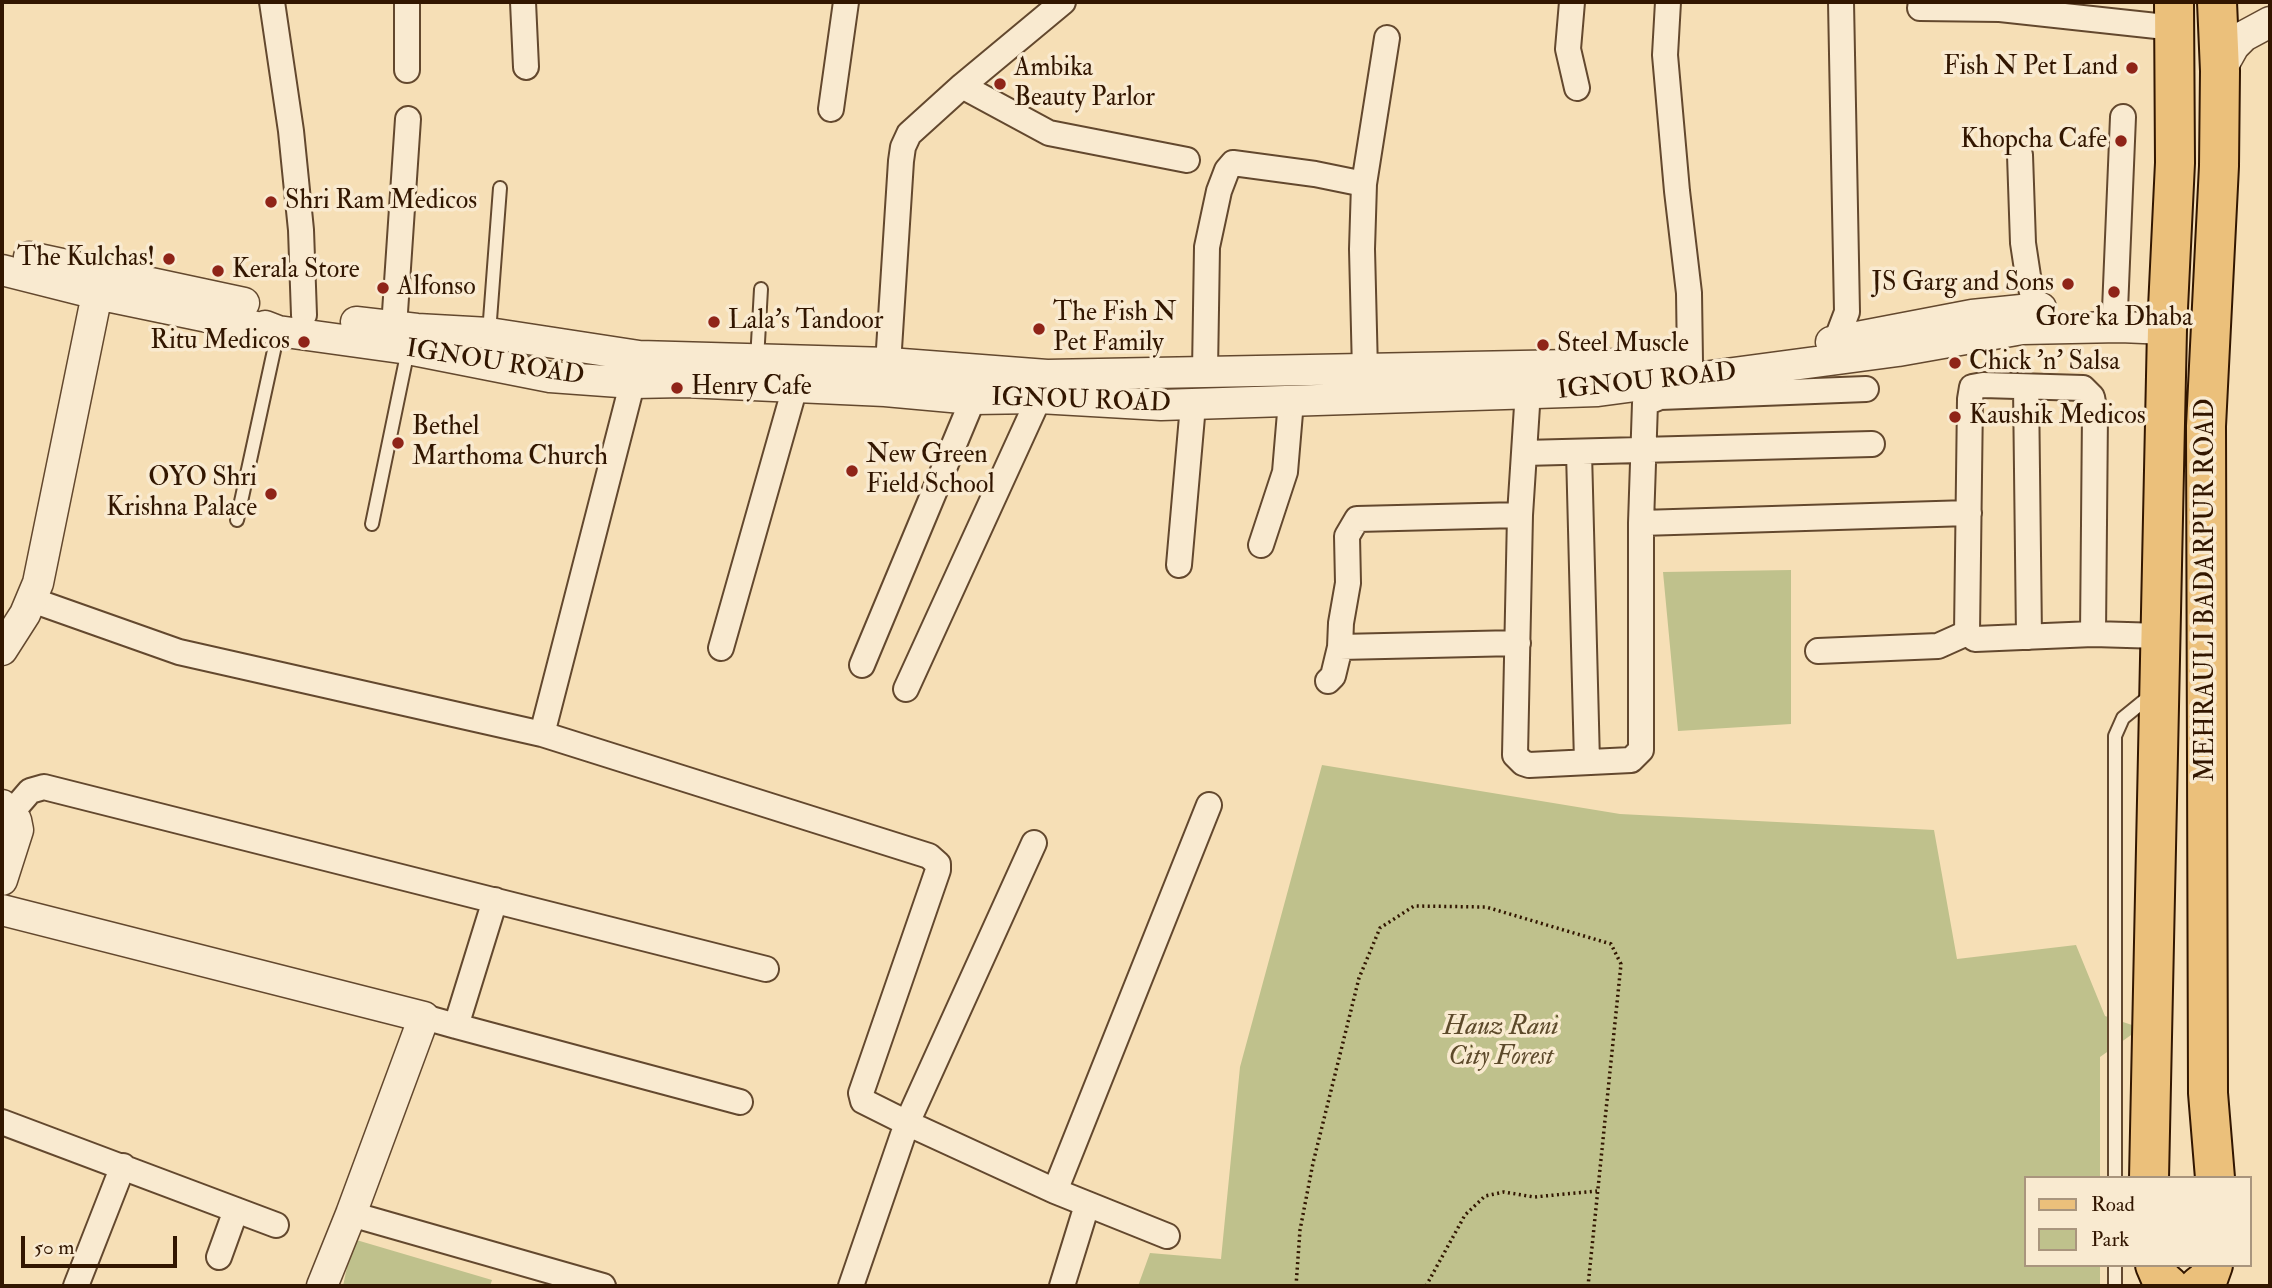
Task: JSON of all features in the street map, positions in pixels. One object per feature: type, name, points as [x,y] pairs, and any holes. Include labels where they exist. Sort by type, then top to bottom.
[{"type":"main road","name":"MEHRAULI BADARPUR ROAD","points":[[2213,1176],[2208,1093],[2206,426],[2219,166],[2220,71],[2217,2]]},
{"type":"main road","name":"MEHRAULI BADARPUR ROAD","points":[[2150,1170],[2167,320],[2175,163],[2175,15]]},
{"type":"main road","points":[[2146,1286],[2147,1267]]},
{"type":"main road","points":[[2156,1267],[2161,1279],[2169,1286]]},
{"type":"main road","points":[[2199,1286],[2208,1279],[2212,1267]]},
{"type":"main road","points":[[2221,1267],[2223,1286]]},
{"type":"street","points":[[272,2],[291,131],[300,218],[304,315]]},
{"type":"street","points":[[407,2],[407,70]]},
{"type":"street","points":[[523,2],[526,67]]},
{"type":"street","points":[[831,109],[846,2]]},
{"type":"street","points":[[887,377],[904,147],[909,134],[1063,2]]},
{"type":"street","points":[[1572,2],[1568,49],[1577,88]]},
{"type":"street","points":[[1668,2],[1665,55],[1689,293],[1690,362]]},
{"type":"street","points":[[1836,341],[1847,312],[1841,2]]},
{"type":"street","points":[[1920,8],[2175,15]]},
{"type":"street","points":[[2220,71],[2234,46],[2244,36],[2270,22]]},
{"type":"street","points":[[1365,370],[1362,249],[1364,184],[1387,38]]},
{"type":"street","points":[[962,86],[1049,133],[1187,160]]},
{"type":"street","points":[[2115,310],[2123,117]]},
{"type":"street","points":[[401,338],[408,119]]},
{"type":"street","points":[[2020,155],[2023,243],[2036,308]]},
{"type":"street","points":[[1205,371],[1207,247],[1219,191],[1227,170],[1233,163],[1315,174],[1364,184]]},
{"type":"street","name":"IGNOU ROAD","points":[[2,251],[304,315],[538,375],[757,360],[797,374]]},
{"type":"street","name":"IGNOU ROAD","points":[[2,270],[97,294],[261,328],[265,326],[278,331],[401,338],[489,333],[547,342],[636,369],[887,377],[1365,370],[1528,381],[1598,391],[1898,351],[2022,329],[2106,327],[2167,320]]},
{"type":"street","points":[[2,650],[32,600],[38,583],[97,294]]},
{"type":"street","name":"IGNOU ROAD","points":[[887,377],[973,399],[1040,398],[1193,405],[1291,401],[1528,381],[1769,353],[1972,315],[2036,308],[2115,310],[2167,320]]},
{"type":"street","points":[[538,375],[547,342]]},
{"type":"street","points":[[542,734],[636,369]]},
{"type":"street","points":[[721,648],[797,374]]},
{"type":"street","points":[[1528,381],[1520,515],[1515,755],[1529,765],[1631,760],[1641,750],[1641,523],[1645,403],[1652,399],[1866,389]]},
{"type":"street","points":[[1967,633],[1972,387],[2026,387],[2083,388],[2092,397],[2095,413],[2093,634]]},
{"type":"street","points":[[2026,387],[2029,637]]},
{"type":"street","points":[[906,689],[1040,398]]},
{"type":"street","points":[[862,665],[973,399]]},
{"type":"street","points":[[1261,545],[1285,472],[1291,401]]},
{"type":"street","points":[[1180,565],[1193,405]]},
{"type":"street","points":[[1524,453],[1872,444]]},
{"type":"street","points":[[1578,452],[1587,762]]},
{"type":"street","points":[[1641,523],[1969,513]]},
{"type":"street","points":[[1328,681],[1333,676],[1340,647],[1348,583],[1347,536],[1357,519],[1520,515]]},
{"type":"street","points":[[32,600],[179,652],[542,734],[929,856],[938,864],[938,870],[861,1093],[863,1101],[1055,1191],[1167,1236]]},
{"type":"street","points":[[1967,633],[1975,639],[2093,634],[2161,636]]},
{"type":"street","points":[[1818,651],[1938,646],[1967,633]]},
{"type":"street","points":[[1340,647],[1518,643]]},
{"type":"street","points":[[2,880],[18,835],[16,820],[6,809],[30,790],[44,788],[766,969]]},
{"type":"street","points":[[1055,1191],[1209,805]]},
{"type":"street","points":[[851,1286],[907,1123],[1034,843]]},
{"type":"street","points":[[456,1026],[495,900]]},
{"type":"street","points":[[2,910],[424,1017],[740,1102]]},
{"type":"street","points":[[322,1286],[424,1017]]},
{"type":"street","points":[[2,1122],[276,1225]]},
{"type":"street","points":[[76,1286],[123,1166]]},
{"type":"street","points":[[1062,1286],[1087,1205]]},
{"type":"street","points":[[219,1257],[236,1210]]},
{"type":"street","points":[[351,1214],[603,1286]]},
{"type":"lane","points":[[489,333],[500,188]]},
{"type":"lane","points":[[757,360],[761,289]]},
{"type":"lane","points":[[236,520],[278,331]]},
{"type":"lane","points":[[373,524],[401,338]]},
{"type":"lane","points":[[2115,1176],[2115,736],[2123,718],[2160,689]]},
{"type":"lane","points":[[2115,1267],[2115,1286]]},
{"type":"path","points":[[1296,1286],[1300,1230],[1311,1176],[1359,978],[1380,928],[1415,906],[1486,907],[1611,944],[1621,964],[1588,1286]]},
{"type":"path","points":[[1426,1286],[1465,1215],[1485,1196],[1504,1192],[1534,1197],[1598,1191]]},
{"type":"green space","points":[[1791,570],[1791,724],[1678,731],[1663,572]]},
{"type":"green space","name":"Hauz Rani City Forest","points":[[1322,765],[1620,814],[1934,830],[1957,959],[2076,945],[2105,1016],[2141,1028],[2100,1057],[2100,1176],[2024,1176],[2024,1267],[2100,1267],[2100,1286],[1138,1286],[1150,1253],[1221,1259],[1240,1067]]},
{"type":"green space","points":[[353,1239],[492,1280],[490,1286],[343,1286]]},
{"type":"place","name":"Fish N Pet Land","points":[[2132,68]]},
{"type":"place","name":"Ambika Beauty Parlor","points":[[1000,84]]},
{"type":"place","name":"Khopcha Cafe","points":[[2121,141]]},
{"type":"place","name":"Shri Ram Medicos","points":[[271,202]]},
{"type":"place","name":"The Kulchas!","points":[[169,259]]},
{"type":"place","name":"Kerala Store","points":[[218,271]]},
{"type":"place","name":"JS Garg and Sons","points":[[2068,284]]},
{"type":"place","name":"Alfonso","points":[[383,288]]},
{"type":"place","name":"Gore ka Dhaba","points":[[2114,292]]},
{"type":"place","name":"Lala's Tandoor","points":[[714,322]]},
{"type":"place","name":"The Fish N Pet Family","points":[[1039,329]]},
{"type":"place","name":"Ritu Medicos","points":[[304,342]]},
{"type":"place","name":"Steel Muscle","points":[[1543,345]]},
{"type":"place","name":"Chick 'n' Salsa","points":[[1955,363]]},
{"type":"place","name":"Henry Cafe","points":[[677,388]]},
{"type":"place","name":"Kaushik Medicos","points":[[1955,417]]},
{"type":"place","name":"Bethel Marthoma Church","points":[[398,443]]},
{"type":"place","name":"New Green Field School","points":[[852,471]]},
{"type":"place","name":"OYO Shri Krishna Palace","points":[[271,494]]}]
